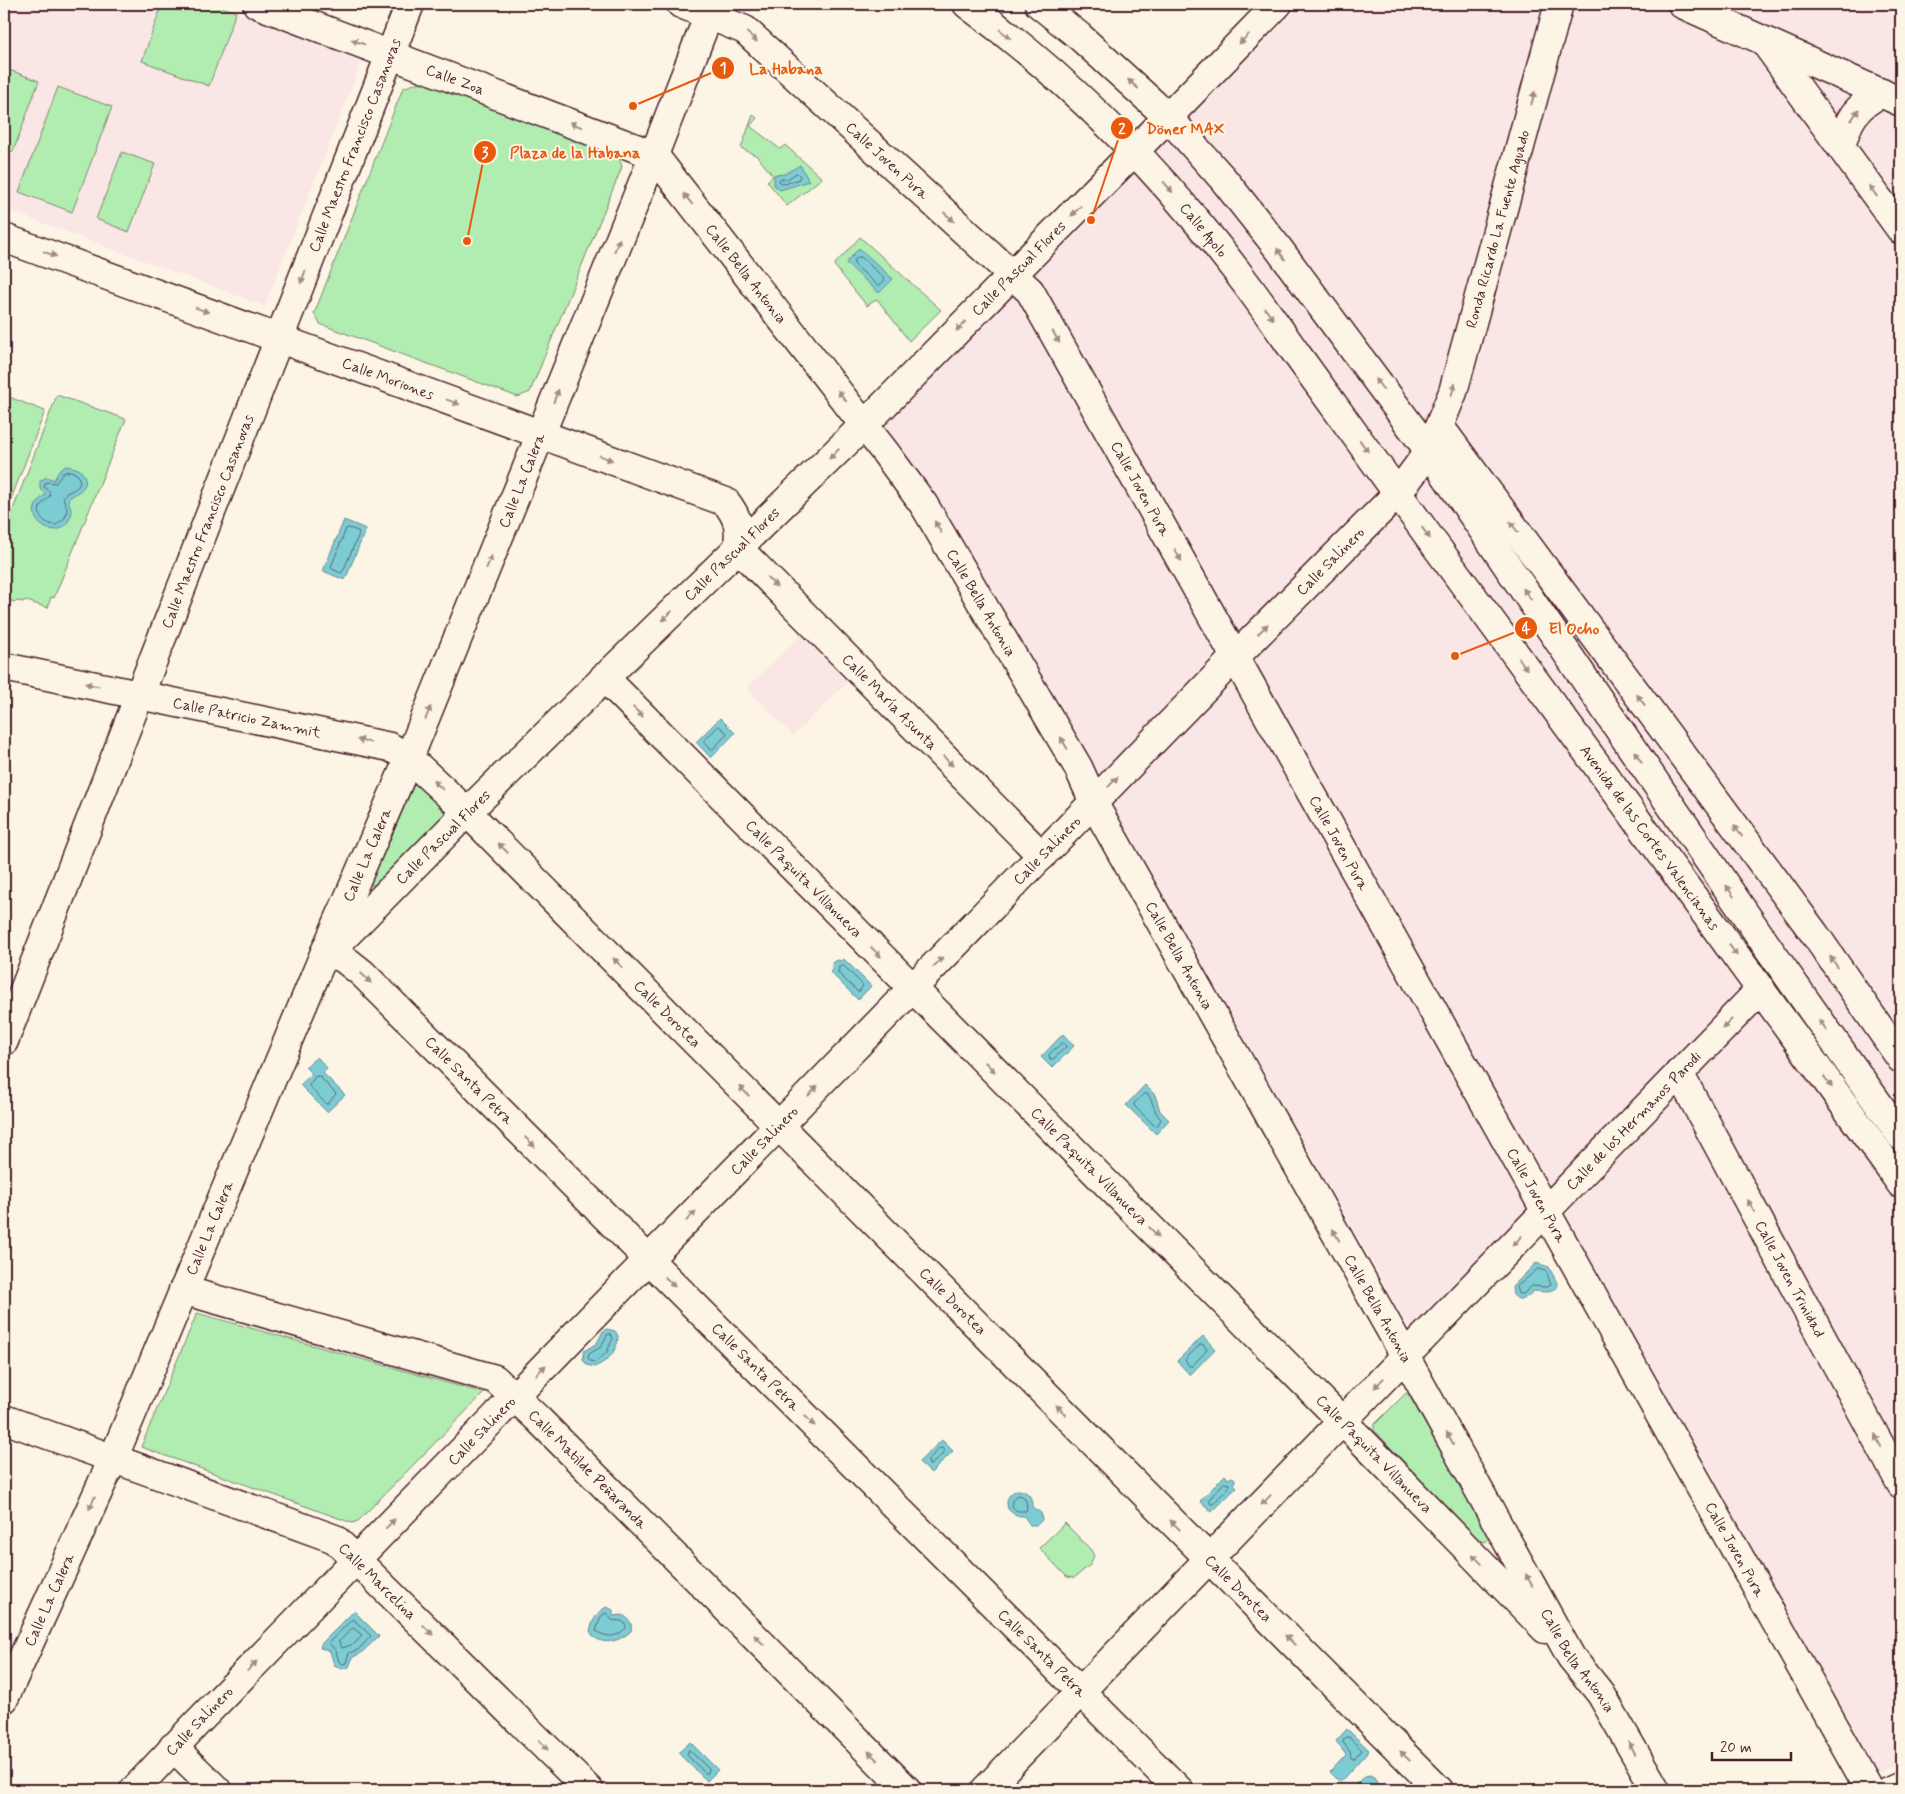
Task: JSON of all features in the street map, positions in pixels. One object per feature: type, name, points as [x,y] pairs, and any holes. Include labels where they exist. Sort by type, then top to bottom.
[{"type":"street","name":"Calle Zoa","points":[[257,4],[654,155]]},
{"type":"street","name":"Calle Maestro Francisco Casanovas","points":[[4,1041],[410,4]]},
{"type":"street","name":"Calle Joven Pura","points":[[681,4],[711,9],[745,30],[1030,291],[1870,1790]]},
{"type":"street","name":"Calle Apolo","points":[[967,4],[1048,69],[1106,122],[1190,212],[1243,278],[1398,493]]},
{"type":"street","points":[[1039,4],[1079,36],[1168,117],[1251,214],[1434,439],[1814,933],[1901,1059]]},
{"type":"street","name":"Calle Pascual Flores","points":[[325,952],[348,934],[467,812],[864,425],[1278,4]]},
{"type":"street","name":"Ronda Ricardo La Fuente Aguado","points":[[1398,493],[1434,439],[1453,392],[1559,4]]},
{"type":"street","points":[[1682,4],[1728,13],[1764,40],[1892,98]]},
{"type":"street","name":"Calle La Calera","points":[[4,1699],[112,1458],[325,952],[409,758],[654,155],[711,9]]},
{"type":"street","points":[[1764,40],[1901,230]]},
{"type":"street","points":[[1841,147],[1849,123],[1864,103],[1892,98]]},
{"type":"street","name":"Calle Bella Antonia","points":[[654,155],[864,425],[936,523],[1078,767],[1093,802],[1405,1356],[1571,1657],[1602,1694],[1656,1790]]},
{"type":"street","name":"Calle Moriones","points":[[4,238],[726,502],[736,514],[740,530],[738,548]]},
{"type":"street","points":[[1434,439],[1769,950],[1901,1136]]},
{"type":"street","name":"Calle Salinero","points":[[134,1790],[356,1559],[1093,802],[1398,493]]},
{"type":"street","name":"Avenida de las Cortes Valencianas","points":[[1398,493],[1761,989],[1901,1184]]},
{"type":"street","name":"Calle María Asunta","points":[[738,548],[1042,856]]},
{"type":"street","name":"Calle Patricio Zammit","points":[[4,667],[390,747],[409,758],[467,812]]},
{"type":"street","name":"Calle Paquita Villanueva","points":[[604,677],[1342,1421],[1571,1657]]},
{"type":"street","name":"Calle Dorotea","points":[[467,812],[1439,1790]]},
{"type":"street","name":"Calle Santa Petra","points":[[325,952],[343,958],[362,974],[1179,1790]]},
{"type":"street","name":"Calle de los Hermanos Parodi","points":[[985,1790],[1761,989]]},
{"type":"street","name":"Calle Joven Trinidad","points":[[1679,1073],[1901,1484]]},
{"type":"street","name":"Calle Matilde Peñaranda","points":[[183,1290],[495,1379],[908,1790]]},
{"type":"street","name":"Calle Marcelina","points":[[4,1419],[335,1539],[588,1790]]},
{"type":"street","points":[[174,1747],[217,1790]]},
{"type":"street","points":[[1890,1790],[1901,1784]]},
{"type":"shaded area","points":[[9,4],[214,4],[363,59],[265,306],[4,209],[4,18]]},
{"type":"shaded area","points":[[1302,4],[1654,4],[1731,40],[1742,4],[1901,4],[1901,1760],[1877,1773],[1549,1189],[1411,1332],[938,498],[881,426]]},
{"type":"shaded area","points":[[801,635],[848,682],[793,736],[746,688]]},
{"type":"green space","points":[[162,4],[214,4],[236,12],[209,86],[142,61]]},
{"type":"green space","points":[[4,68],[39,81],[13,152],[4,149]]},
{"type":"green space","points":[[422,81],[618,154],[622,167],[530,392],[518,397],[320,324],[314,314],[403,88]]},
{"type":"green space","points":[[58,87],[112,107],[72,212],[19,192]]},
{"type":"green space","points":[[753,115],[757,118],[750,126],[780,149],[785,145],[822,178],[787,206],[767,181],[773,176],[757,156],[741,148]]},
{"type":"green space","points":[[122,152],[155,164],[129,232],[96,219]]},
{"type":"green space","points":[[860,237],[941,310],[909,341],[877,299],[867,306],[834,265]]},
{"type":"green space","points":[[4,395],[45,411],[4,517]]},
{"type":"green space","points":[[57,395],[126,419],[54,598],[51,597],[48,608],[24,600],[23,602],[16,602],[4,600],[4,533]]},
{"type":"green space","points":[[415,782],[447,810],[447,813],[375,885],[371,885],[371,882]]},
{"type":"green space","points":[[197,1313],[484,1393],[358,1521],[352,1523],[141,1447]]},
{"type":"green space","points":[[1406,1393],[1409,1395],[1487,1533],[1488,1539],[1486,1542],[1478,1541],[1374,1430],[1374,1425]]},
{"type":"green space","points":[[1065,1523],[1091,1550],[1094,1556],[1090,1565],[1074,1578],[1067,1577],[1039,1548]]},
{"type":"water","points":[[800,165],[809,181],[780,190],[774,185],[774,175],[785,174]]},
{"type":"water","points":[[859,248],[893,279],[879,293],[846,263]]},
{"type":"water","points":[[67,466],[79,469],[84,475],[85,484],[68,499],[72,512],[67,523],[59,529],[51,530],[37,520],[34,512],[37,503],[46,494],[40,489],[40,481],[47,477],[54,480],[60,469]]},
{"type":"water","points":[[344,520],[366,529],[345,580],[323,571]]},
{"type":"water","points":[[720,718],[735,733],[711,758],[696,742]]},
{"type":"water","points":[[844,959],[871,986],[858,1000],[830,972],[833,969],[832,963]]},
{"type":"water","points":[[1063,1034],[1074,1046],[1052,1068],[1041,1057]]},
{"type":"water","points":[[317,1057],[327,1068],[323,1073],[345,1095],[327,1112],[300,1085],[312,1074],[305,1067]]},
{"type":"water","points":[[1145,1085],[1155,1095],[1160,1111],[1169,1120],[1156,1134],[1126,1105]]},
{"type":"water","points":[[1536,1263],[1549,1267],[1557,1283],[1557,1288],[1546,1292],[1534,1291],[1524,1299],[1518,1299],[1513,1295],[1512,1287]]},
{"type":"water","points":[[607,1329],[615,1331],[618,1336],[614,1351],[608,1359],[599,1365],[594,1367],[587,1365],[583,1360],[584,1351],[597,1343],[603,1331]]},
{"type":"water","points":[[1203,1336],[1215,1349],[1190,1375],[1177,1361]]},
{"type":"water","points":[[942,1440],[953,1451],[931,1473],[919,1462]]},
{"type":"water","points":[[1225,1475],[1228,1479],[1232,1477],[1235,1479],[1234,1484],[1237,1487],[1212,1512],[1200,1501]]},
{"type":"water","points":[[1018,1490],[1027,1493],[1032,1507],[1041,1513],[1042,1520],[1037,1525],[1030,1525],[1024,1516],[1016,1516],[1008,1509],[1008,1497]]},
{"type":"water","points":[[607,1607],[613,1610],[613,1616],[622,1615],[627,1618],[630,1622],[631,1631],[615,1640],[598,1640],[590,1631],[592,1623],[596,1616]]},
{"type":"water","points":[[354,1611],[379,1636],[360,1654],[353,1657],[349,1667],[342,1669],[334,1665],[330,1651],[320,1648],[321,1644]]},
{"type":"water","points":[[1347,1729],[1369,1750],[1340,1782],[1330,1772],[1346,1755],[1336,1741]]},
{"type":"water","points":[[690,1742],[718,1770],[707,1781],[678,1753]]},
{"type":"water","points":[[1370,1775],[1374,1777],[1377,1783],[1375,1790],[1349,1790],[1365,1776]]},
{"type":"place","name":"La Habana","points":[[633,106]]},
{"type":"place","name":"Döner MAX","points":[[1091,220]]},
{"type":"place","name":"Plaza de la Habana","points":[[467,241]]},
{"type":"place","name":"El Ocho","points":[[1455,656]]}]
